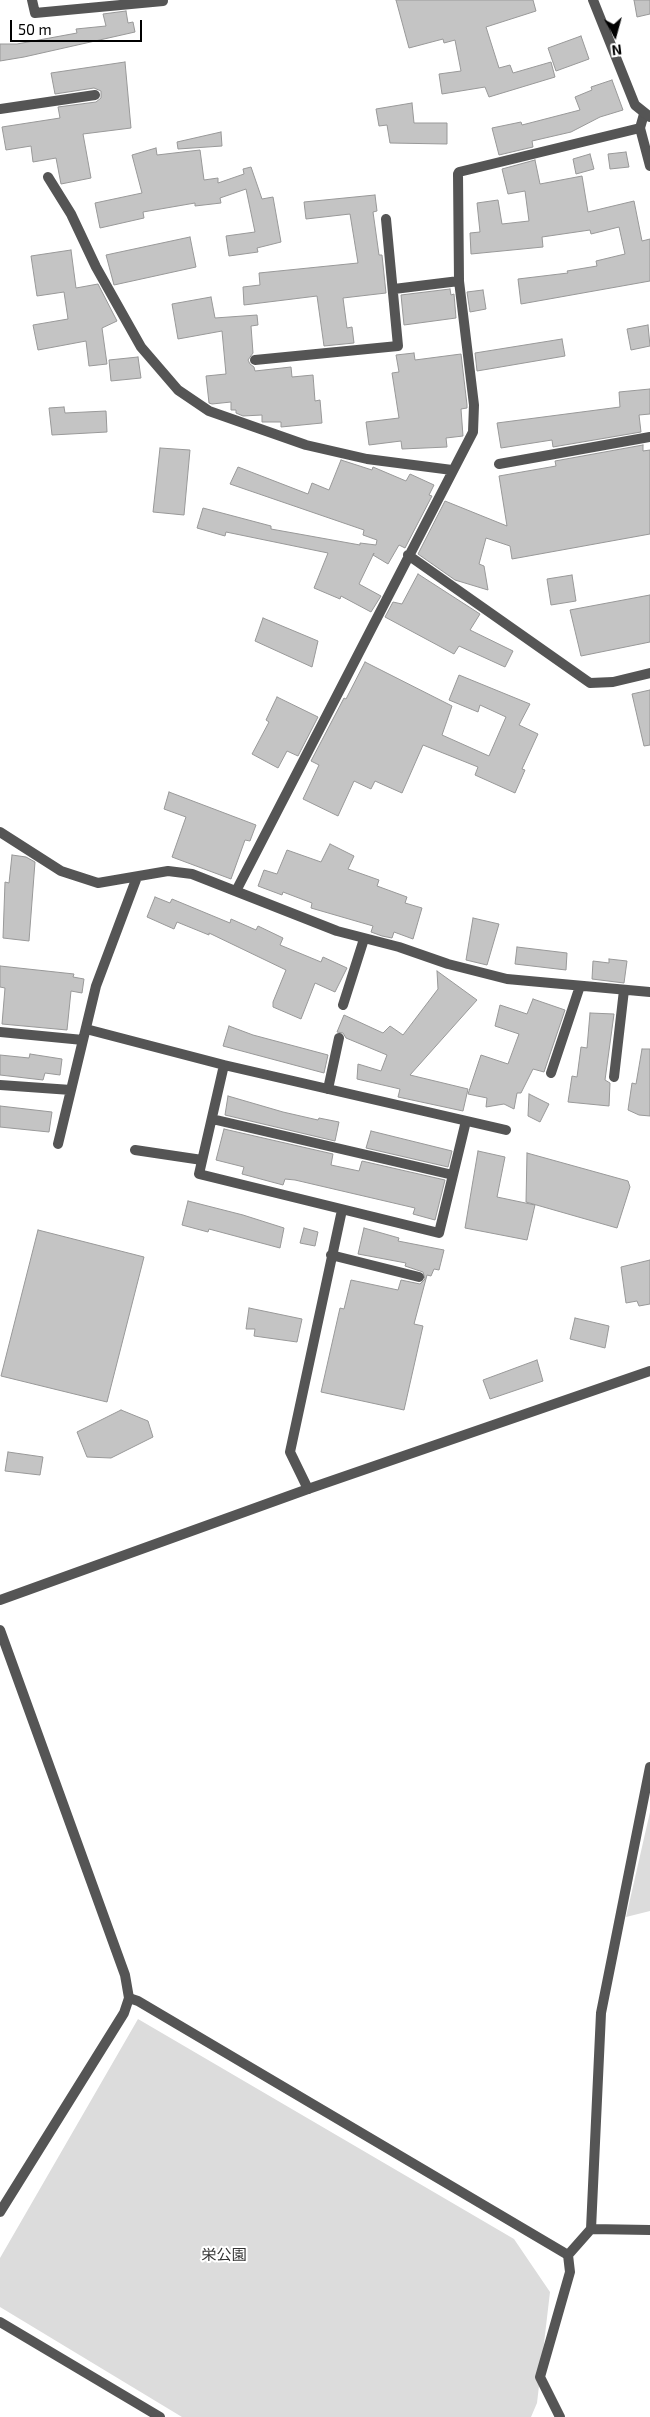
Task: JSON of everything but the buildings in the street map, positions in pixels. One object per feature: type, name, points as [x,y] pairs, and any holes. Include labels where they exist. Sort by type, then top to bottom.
[{"type":"street","points":[[32,0],[35,14],[163,1]]},
{"type":"street","points":[[593,0],[635,105],[647,116],[640,128],[650,166]]},
{"type":"street","points":[[0,109],[95,95]]},
{"type":"street","points":[[236,891],[473,432],[474,405],[459,281],[457,177],[460,172],[640,128]]},
{"type":"street","points":[[48,177],[71,214],[96,268],[141,347],[178,390],[209,410],[306,445],[367,459],[452,470]]},
{"type":"street","points":[[255,360],[398,346],[386,219]]},
{"type":"street","points":[[394,289],[459,281]]},
{"type":"street","points":[[499,464],[650,437]]},
{"type":"street","points":[[408,556],[590,683],[613,682],[650,672]]},
{"type":"street","points":[[0,832],[61,871],[98,884],[168,871],[192,874],[338,931],[399,947],[448,964],[507,979],[650,992]]},
{"type":"street","points":[[58,1144],[96,986],[137,877]]},
{"type":"street","points":[[342,1005],[364,938]]},
{"type":"street","points":[[551,1073],[580,986]]},
{"type":"street","points":[[614,1077],[624,990]]},
{"type":"street","points":[[86,1029],[224,1065],[506,1130]]},
{"type":"street","points":[[0,1032],[83,1040]]},
{"type":"street","points":[[328,1089],[339,1038]]},
{"type":"street","points":[[224,1065],[199,1174],[439,1233],[466,1121]]},
{"type":"street","points":[[0,1085],[71,1090]]},
{"type":"street","points":[[212,1119],[453,1175]]},
{"type":"street","points":[[135,1150],[202,1160]]},
{"type":"street","points":[[308,1489],[290,1452],[342,1210]]},
{"type":"street","points":[[331,1255],[418,1277]]},
{"type":"street","points":[[0,1600],[308,1489],[650,1371]]},
{"type":"street","points":[[0,1630],[125,1975],[129,1998],[124,2013],[0,2212]]},
{"type":"street","points":[[560,2417],[540,2378],[570,2272],[568,2255],[591,2229],[601,2013],[650,1767]]},
{"type":"street","points":[[129,1998],[138,2001],[568,2255]]},
{"type":"street","points":[[591,2229],[650,2230]]},
{"type":"street","points":[[0,2322],[160,2417]]},
{"type":"green space","points":[[650,1812],[650,1911],[626,1917]]},
{"type":"green space","name":"栄公園","points":[[138,2019],[514,2239],[550,2292],[537,2403],[531,2417],[182,2417],[0,2307],[0,2258]]}]
